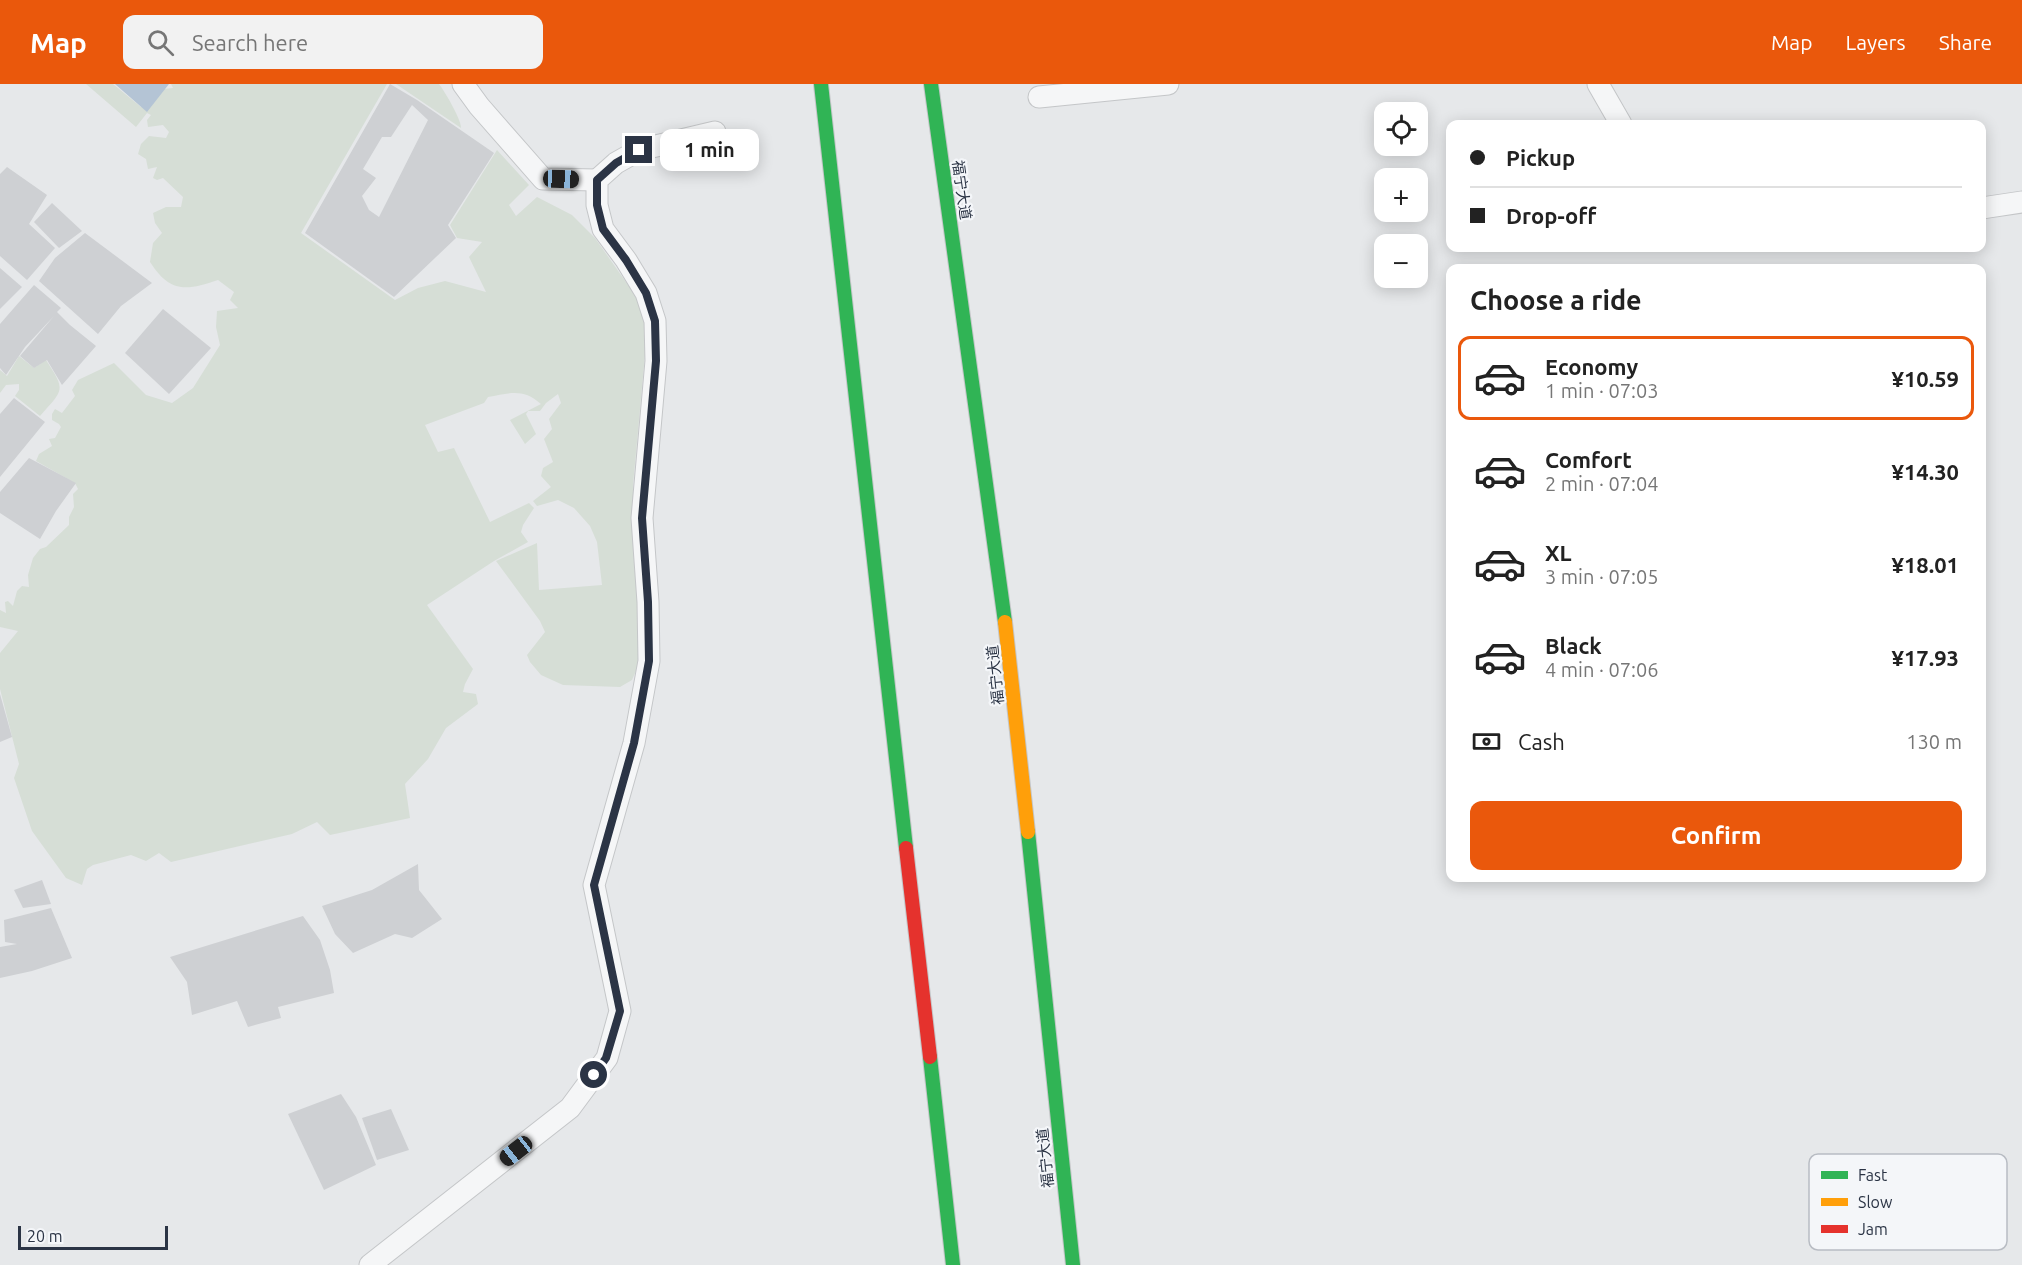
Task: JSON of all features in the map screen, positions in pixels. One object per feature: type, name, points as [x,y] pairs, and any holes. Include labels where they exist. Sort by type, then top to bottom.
[{"type":"street","points":[[821,84],[953,1265]]},
{"type":"street","name":"福宁大道","points":[[931,84],[1007,636],[1073,1265]]},
{"type":"lane","points":[[463,84],[479,106],[543,179],[597,180],[616,163],[639,150],[716,132]]},
{"type":"lane","points":[[1038,97],[1168,84]]},
{"type":"lane","points":[[1598,84],[1619,120]]},
{"type":"lane","points":[[370,1265],[570,1108],[606,1058],[620,1011],[594,885],[634,743],[649,661],[648,602],[642,518],[656,361],[655,321],[646,293],[626,260],[603,229],[597,205],[597,180]]},
{"type":"lane","points":[[1986,207],[2022,202]]},
{"type":"shaded area","points":[[86,84],[113,84],[141,107],[163,89],[173,88],[171,84],[387,84],[301,233],[395,300],[418,288],[445,281],[486,292],[469,257],[482,242],[457,238],[450,225],[497,150],[529,185],[509,205],[516,216],[537,197],[572,215],[595,238],[640,302],[647,333],[633,485],[634,566],[639,595],[639,664],[632,680],[620,687],[563,685],[541,675],[530,662],[527,655],[545,632],[540,621],[496,561],[537,543],[539,590],[602,585],[597,542],[590,526],[574,508],[558,500],[537,506],[533,501],[551,487],[541,476],[543,468],[553,462],[544,439],[552,429],[549,419],[561,403],[558,394],[540,411],[528,411],[526,414],[536,434],[525,444],[510,420],[541,404],[528,396],[516,393],[488,397],[484,403],[425,425],[438,452],[454,448],[490,522],[529,503],[534,508],[521,532],[528,542],[494,561],[427,605],[473,669],[463,692],[476,694],[478,704],[446,728],[428,759],[405,784],[410,818],[330,835],[317,822],[292,834],[171,862],[159,853],[146,861],[131,855],[93,865],[87,869],[82,885],[66,878],[32,831],[14,778],[19,764],[0,689],[0,653],[18,631],[0,627],[0,610],[6,613],[5,602],[8,601],[13,606],[17,591],[22,586],[29,587],[28,575],[33,558],[40,549],[46,547],[69,525],[69,517],[74,507],[73,494],[78,489],[75,483],[36,461],[39,454],[52,446],[49,439],[55,438],[61,427],[52,420],[52,414],[55,409],[62,413],[75,396],[72,390],[78,380],[114,363],[146,395],[172,403],[193,388],[220,345],[216,327],[217,311],[238,308],[230,300],[234,292],[218,280],[197,286],[180,287],[165,279],[150,262],[153,243],[162,233],[155,223],[153,213],[166,207],[181,207],[183,197],[163,178],[157,180],[153,178],[157,167],[148,169],[146,159],[138,154],[141,144],[149,136],[166,138],[169,132],[163,125],[148,127],[147,120],[151,115],[147,113],[136,127]]},
{"type":"shaded area","points":[[396,84],[439,84],[456,112],[461,128]]},
{"type":"shaded area","points":[[19,356],[34,368],[46,360],[57,378],[60,390],[58,395],[40,416],[15,396],[19,390],[19,384],[6,385],[0,393],[0,370],[7,376]]},
{"type":"water","points":[[115,84],[169,84],[147,112]]},
{"type":"building","points":[[390,84],[494,153],[448,225],[456,238],[394,297],[305,233]],"holes":[[[412,105],[428,120],[379,217],[369,210],[362,196],[376,178],[363,169],[382,137],[391,137]]]},
{"type":"building","points":[[7,167],[47,195],[29,224],[55,248],[27,280],[0,256],[0,174]]},
{"type":"building","points":[[52,203],[82,231],[59,248],[34,222]]},
{"type":"building","points":[[85,233],[152,283],[121,306],[98,334],[39,281],[55,258]]},
{"type":"building","points":[[0,268],[22,287],[0,309]]},
{"type":"building","points":[[34,285],[61,308],[57,312],[70,325],[96,346],[62,385],[47,360],[34,368],[20,356],[54,316],[25,347],[6,375],[0,368],[0,324]]},
{"type":"building","points":[[163,309],[211,348],[169,394],[125,353]]},
{"type":"building","points":[[14,398],[45,422],[0,477],[0,414]]},
{"type":"building","points":[[29,458],[76,483],[40,539],[0,513],[0,492]]},
{"type":"building","points":[[0,694],[12,737],[0,742]]},
{"type":"building","points":[[418,864],[419,890],[442,919],[412,938],[395,934],[353,953],[335,934],[322,906],[372,890]]},
{"type":"building","points":[[42,880],[51,904],[23,908],[14,890]]},
{"type":"building","points":[[51,908],[72,958],[32,971],[0,978],[0,947],[17,944],[5,942],[4,920]]},
{"type":"building","points":[[303,916],[320,940],[330,970],[334,993],[278,1007],[281,1018],[248,1027],[237,1001],[192,1015],[187,982],[170,957]]},
{"type":"building","points":[[341,1094],[356,1117],[376,1165],[324,1190],[288,1114]]},
{"type":"building","points":[[391,1109],[409,1150],[377,1160],[362,1118]]},
{"type":"traffic: fast","points":[[821,84],[906,848]]},
{"type":"traffic: fast","points":[[931,84],[1005,622]]},
{"type":"traffic: fast","points":[[1028,832],[1073,1265]]},
{"type":"traffic: fast","points":[[930,1057],[953,1265]]},
{"type":"traffic: slow","points":[[1005,622],[1028,832]]},
{"type":"traffic: jam","points":[[906,848],[930,1057]]},
{"type":"route","points":[[594,1075],[606,1058],[620,1011],[594,885],[634,743],[649,661],[648,602],[642,518],[656,361],[655,321],[646,293],[626,260],[603,229],[597,205],[597,180],[616,163],[639,150]]}]
